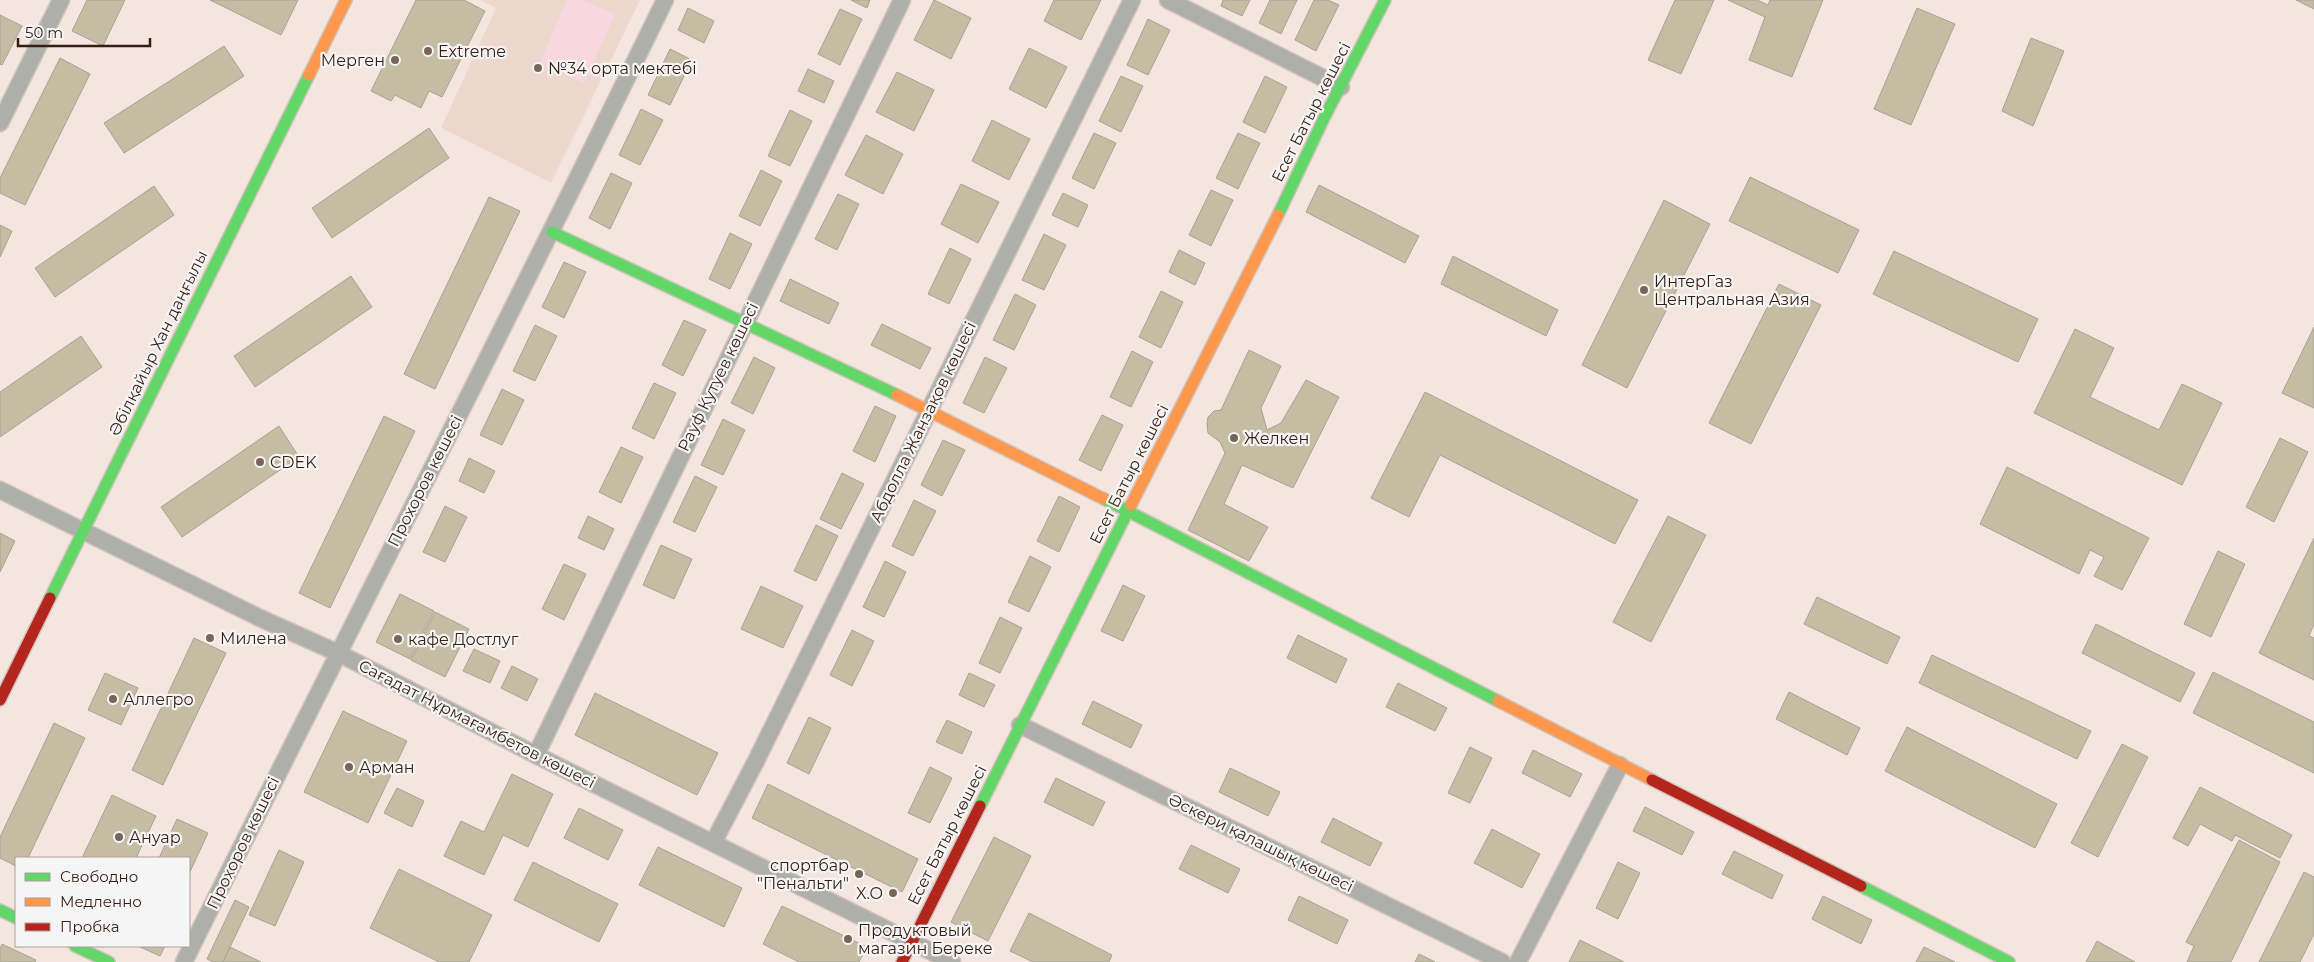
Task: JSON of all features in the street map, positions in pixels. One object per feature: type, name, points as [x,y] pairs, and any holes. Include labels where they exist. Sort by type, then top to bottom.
[{"type":"street","points":[[0,123],[5,99],[61,0]]},
{"type":"street","name":"Әбілқайыр Хан даңғылы","points":[[0,700],[346,0]]},
{"type":"street","name":"Прохоров көшесі","points":[[184,962],[338,652],[552,232],[665,0]]},
{"type":"street","name":"Рауф Кутуев көшесі","points":[[536,755],[902,0]]},
{"type":"street","name":"Абдолла Жанзақов көшесі","points":[[712,843],[760,753],[1132,0]]},
{"type":"street","points":[[1168,0],[1342,87]]},
{"type":"street","name":"Есет Батыр көшесі","points":[[902,962],[1128,511],[1247,279],[1325,116],[1342,87],[1385,0]]},
{"type":"street","points":[[552,232],[928,410],[1128,511],[1620,766],[2009,962]]},
{"type":"street","name":"Сағадат Нұрмағамбетов көшесі","points":[[0,490],[260,618],[338,652],[536,755],[952,962]]},
{"type":"street","name":"Әскери қалашық көшесі","points":[[1020,725],[1502,962]]},
{"type":"street","points":[[1518,962],[1620,766]]},
{"type":"street","points":[[0,910],[15,918]]},
{"type":"street","points":[[77,947],[109,962]]},
{"type":"shaded area","name":"№34 орта мектебі","points":[[480,0],[640,0],[551,183],[441,128],[496,8]]},
{"type":"shaded area","points":[[567,0],[582,0],[615,14],[584,83],[539,64]]},
{"type":"building","points":[[87,0],[125,0],[103,46],[72,31]]},
{"type":"building","points":[[210,0],[298,0],[281,35]]},
{"type":"building","name":"Extreme","points":[[416,0],[464,0],[485,11],[442,97],[429,91],[421,108],[395,95],[391,101],[371,91]]},
{"type":"building","points":[[851,0],[870,0],[867,8]]},
{"type":"building","points":[[934,0],[971,18],[951,59],[914,40]]},
{"type":"building","points":[[1054,0],[1101,0],[1081,40],[1044,21]]},
{"type":"building","points":[[1223,0],[1250,0],[1242,16],[1221,6]]},
{"type":"building","points":[[1270,0],[1297,0],[1281,34],[1259,23]]},
{"type":"building","points":[[1314,0],[1328,0],[1339,5],[1316,51],[1295,40]]},
{"type":"building","points":[[1675,0],[1714,0],[1681,74],[1648,60]]},
{"type":"building","points":[[1728,0],[1757,0],[1768,5],[1770,0],[1823,0],[1792,77],[1749,60],[1765,17]]},
{"type":"building","points":[[2296,0],[2314,0],[2314,9]]},
{"type":"building","points":[[688,8],[714,21],[704,43],[678,30]]},
{"type":"building","points":[[1917,8],[1955,24],[1911,125],[1874,109]]},
{"type":"building","points":[[840,9],[862,19],[840,65],[818,54]]},
{"type":"building","points":[[0,15],[22,26],[2,65],[0,64]]},
{"type":"building","points":[[1148,19],[1170,30],[1148,75],[1127,65]]},
{"type":"building","points":[[2031,38],[2064,51],[2033,126],[2002,111]]},
{"type":"building","points":[[224,46],[244,76],[124,153],[104,123]]},
{"type":"building","points":[[1029,48],[1067,67],[1046,108],[1009,89]]},
{"type":"building","points":[[670,49],[692,60],[670,105],[648,95]]},
{"type":"building","points":[[60,58],[90,74],[25,205],[0,193],[0,178]]},
{"type":"building","points":[[808,69],[834,81],[824,103],[798,91]]},
{"type":"building","points":[[897,72],[934,90],[914,131],[876,112]]},
{"type":"building","points":[[1121,76],[1143,86],[1121,132],[1099,121]]},
{"type":"building","points":[[1265,76],[1287,87],[1265,133],[1243,122]]},
{"type":"building","points":[[641,109],[663,120],[640,165],[619,155]]},
{"type":"building","points":[[790,110],[812,121],[790,166],[768,156]]},
{"type":"building","points":[[992,120],[1030,139],[1009,180],[972,161]]},
{"type":"building","points":[[429,128],[449,158],[332,238],[312,208]]},
{"type":"building","points":[[1094,133],[1116,143],[1094,189],[1072,178]]},
{"type":"building","points":[[1238,133],[1260,143],[1238,189],[1216,178]]},
{"type":"building","points":[[866,135],[903,154],[883,194],[845,175]]},
{"type":"building","points":[[761,170],[782,181],[760,226],[739,216]]},
{"type":"building","points":[[611,173],[632,183],[610,229],[589,218]]},
{"type":"building","points":[[1750,177],[1859,230],[1838,273],[1729,221]]},
{"type":"building","points":[[961,184],[999,202],[978,243],[941,224]]},
{"type":"building","points":[[1319,185],[1419,236],[1405,263],[1306,212]]},
{"type":"building","points":[[154,186],[174,215],[55,297],[35,268]]},
{"type":"building","points":[[1211,190],[1233,200],[1211,246],[1189,235]]},
{"type":"building","points":[[1063,193],[1088,205],[1078,227],[1052,215]]},
{"type":"building","points":[[838,194],[859,204],[837,250],[815,239]]},
{"type":"building","points":[[489,197],[520,211],[435,389],[404,374]]},
{"type":"building","points":[[1664,200],[1710,224],[1627,388],[1582,365]]},
{"type":"building","points":[[0,225],[12,231],[0,257]]},
{"type":"building","points":[[730,233],[752,244],[730,289],[709,279]]},
{"type":"building","points":[[1044,234],[1066,245],[1044,290],[1022,280]]},
{"type":"building","points":[[950,248],[971,259],[949,304],[928,294]]},
{"type":"building","points":[[1179,250],[1205,263],[1195,285],[1169,272]]},
{"type":"building","points":[[1894,251],[2038,319],[2018,362],[1873,294]]},
{"type":"building","points":[[1453,256],[1558,310],[1546,336],[1441,284]]},
{"type":"building","points":[[564,262],[586,272],[564,318],[542,307]]},
{"type":"building","points":[[351,276],[372,307],[255,387],[234,356]]},
{"type":"building","points":[[790,279],[839,303],[829,324],[780,301]]},
{"type":"building","points":[[1779,284],[1821,305],[1751,444],[1709,423]]},
{"type":"building","points":[[1161,291],[1183,302],[1161,348],[1139,337]]},
{"type":"building","points":[[1015,294],[1036,305],[1014,350],[993,340]]},
{"type":"building","points":[[684,320],[706,330],[683,376],[662,365]]},
{"type":"building","points":[[882,324],[931,348],[920,369],[871,345]]},
{"type":"building","points":[[535,325],[557,336],[535,381],[513,371]]},
{"type":"building","points":[[2314,327],[2314,408],[2282,393]]},
{"type":"building","points":[[2075,329],[2114,348],[2090,397],[2159,430],[2182,384],[2222,403],[2182,485],[2034,413]]},
{"type":"building","points":[[81,336],[102,367],[0,437],[0,392]]},
{"type":"building","points":[[1249,350],[1281,366],[1261,408],[1267,430],[1281,423],[1306,380],[1339,397],[1293,488],[1242,465],[1224,504],[1268,527],[1249,561],[1188,530],[1225,453],[1220,442],[1208,433],[1208,417],[1214,411],[1221,410]]},
{"type":"building","points":[[1132,351],[1153,362],[1131,407],[1110,397]]},
{"type":"building","points":[[754,357],[775,368],[753,414],[731,403]]},
{"type":"building","points":[[985,357],[1007,368],[984,413],[963,403]]},
{"type":"building","points":[[654,383],[676,393],[654,439],[632,428]]},
{"type":"building","points":[[502,389],[524,400],[502,445],[480,435]]},
{"type":"building","points":[[1425,392],[1638,500],[1615,544],[1440,455],[1409,517],[1371,498]]},
{"type":"building","points":[[875,406],[896,416],[875,462],[853,451]]},
{"type":"building","points":[[1102,415],[1123,425],[1101,471],[1079,460]]},
{"type":"building","points":[[384,416],[415,431],[330,608],[299,593]]},
{"type":"building","points":[[723,419],[745,430],[723,475],[701,465]]},
{"type":"building","points":[[279,426],[299,457],[182,537],[161,507]]},
{"type":"building","points":[[2280,438],[2308,452],[2274,522],[2246,507]]},
{"type":"building","points":[[943,440],[965,450],[942,496],[921,485]]},
{"type":"building","points":[[621,447],[643,457],[621,503],[599,492]]},
{"type":"building","points":[[469,458],[495,471],[484,493],[459,481]]},
{"type":"building","points":[[2007,467],[2149,538],[2122,590],[2094,576],[2104,557],[2090,550],[2079,574],[1980,524]]},
{"type":"building","points":[[842,473],[864,484],[841,529],[820,519]]},
{"type":"building","points":[[695,476],[717,487],[695,532],[673,522]]},
{"type":"building","points":[[1059,496],[1080,507],[1059,552],[1037,541]]},
{"type":"building","points":[[914,500],[936,511],[913,556],[892,546]]},
{"type":"building","points":[[445,506],[467,517],[445,562],[423,552]]},
{"type":"building","points":[[588,516],[614,529],[604,550],[578,538]]},
{"type":"building","points":[[1668,516],[1706,535],[1651,642],[1613,622]]},
{"type":"building","points":[[816,525],[838,536],[816,581],[794,571]]},
{"type":"building","points":[[0,533],[15,541],[0,572]]},
{"type":"building","points":[[2314,538],[2314,624],[2309,636],[2314,638],[2314,680],[2259,653]]},
{"type":"building","points":[[661,545],[692,559],[674,599],[643,585]]},
{"type":"building","points":[[2218,551],[2245,564],[2211,637],[2184,624]]},
{"type":"building","points":[[1030,556],[1051,567],[1029,612],[1008,602]]},
{"type":"building","points":[[885,561],[906,572],[884,617],[863,607]]},
{"type":"building","points":[[564,564],[586,574],[564,620],[542,609]]},
{"type":"building","points":[[1123,585],[1145,596],[1123,641],[1101,631]]},
{"type":"building","points":[[761,586],[803,606],[783,648],[741,629]]},
{"type":"building","points":[[400,594],[434,611],[410,659],[376,642]]},
{"type":"building","points":[[1817,597],[1900,637],[1887,664],[1804,624]]},
{"type":"building","points":[[435,612],[469,629],[445,677],[411,660]]},
{"type":"building","points":[[1000,617],[1022,628],[1000,673],[979,663]]},
{"type":"building","points":[[2096,624],[2195,673],[2180,702],[2082,653]]},
{"type":"building","points":[[852,630],[874,641],[852,686],[830,675]]},
{"type":"building","points":[[1298,635],[1347,659],[1336,683],[1287,658]]},
{"type":"building","points":[[194,638],[226,653],[163,785],[132,770]]},
{"type":"building","points":[[474,649],[500,661],[490,683],[463,671]]},
{"type":"building","points":[[1932,655],[2091,731],[2077,759],[1919,683]]},
{"type":"building","points":[[512,666],[538,679],[527,701],[501,688]]},
{"type":"building","points":[[2213,672],[2314,722],[2314,773],[2193,713]]},
{"type":"building","name":"Аллегро","points":[[105,673],[138,688],[121,725],[88,710]]},
{"type":"building","points":[[969,673],[995,685],[984,707],[959,695]]},
{"type":"building","points":[[1398,683],[1447,708],[1435,731],[1386,707]]},
{"type":"building","points":[[1789,692],[1860,728],[1847,755],[1776,719]]},
{"type":"building","points":[[595,693],[718,753],[697,795],[575,735]]},
{"type":"building","points":[[1093,701],[1142,725],[1131,748],[1082,724]]},
{"type":"building","points":[[343,711],[407,741],[368,823],[304,792]]},
{"type":"building","points":[[809,717],[831,728],[809,774],[787,763]]},
{"type":"building","points":[[947,720],[972,732],[962,754],[936,742]]},
{"type":"building","points":[[54,723],[85,738],[28,857],[15,857],[15,866],[0,858],[0,837]]},
{"type":"building","points":[[1907,727],[2057,804],[2035,848],[1885,771]]},
{"type":"building","points":[[2122,744],[2148,757],[2098,857],[2071,843]]},
{"type":"building","points":[[1470,747],[1492,758],[1470,803],[1448,793]]},
{"type":"building","points":[[1533,750],[1582,774],[1570,797],[1522,773]]},
{"type":"building","points":[[930,767],[952,778],[930,823],[908,813]]},
{"type":"building","points":[[1230,768],[1280,792],[1268,816],[1219,792]]},
{"type":"building","points":[[512,774],[553,794],[528,847],[503,835],[484,875],[444,856],[461,821],[484,832]]},
{"type":"building","points":[[1056,778],[1105,802],[1093,826],[1044,802]]},
{"type":"building","points":[[768,784],[918,859],[902,892],[752,818]]},
{"type":"building","points":[[2200,787],[2292,835],[2280,858],[2235,835],[2232,841],[2200,824],[2188,846],[2173,838]]},
{"type":"building","points":[[397,788],[424,801],[412,827],[384,813]]},
{"type":"building","name":"Ануар","points":[[112,795],[156,816],[136,857],[82,857]]},
{"type":"building","points":[[1645,807],[1694,832],[1682,855],[1633,831]]},
{"type":"building","points":[[579,808],[623,830],[608,860],[564,838]]},
{"type":"building","points":[[1333,818],[1382,843],[1370,866],[1321,842]]},
{"type":"building","points":[[177,819],[208,833],[190,872],[190,857],[159,857]]},
{"type":"building","points":[[1492,829],[1540,854],[1522,888],[1474,863]]},
{"type":"building","points":[[994,837],[1031,856],[988,941],[951,922]]},
{"type":"building","points":[[2239,840],[2280,862],[2231,962],[2187,962],[2194,946],[2186,942]]},
{"type":"building","points":[[1191,845],[1240,869],[1228,893],[1179,869]]},
{"type":"building","points":[[658,847],[742,888],[724,927],[639,885]]},
{"type":"building","points":[[279,850],[304,862],[275,926],[249,915]]},
{"type":"building","points":[[1734,851],[1783,875],[1772,899],[1722,874]]},
{"type":"building","points":[[533,862],[618,904],[599,942],[514,900]]},
{"type":"building","points":[[1618,862],[1640,873],[1618,919],[1596,908]]},
{"type":"building","points":[[399,869],[492,915],[469,962],[439,962],[370,928]]},
{"type":"building","points":[[2304,872],[2314,877],[2314,934],[2300,962],[2259,962]]},
{"type":"building","points":[[1299,896],[1348,920],[1337,944],[1288,920]]},
{"type":"building","points":[[1823,896],[1872,920],[1861,944],[1812,919]]},
{"type":"building","points":[[235,900],[249,907],[223,962],[213,962],[207,959]]},
{"type":"building","points":[[782,906],[867,947],[859,962],[799,962],[763,944]]},
{"type":"building","points":[[1029,913],[1112,955],[1109,962],[1033,962],[1010,951]]},
{"type":"building","points":[[1580,940],[1624,962],[1569,962]]},
{"type":"building","points":[[2097,941],[2135,962],[2086,962]]},
{"type":"building","points":[[2,944],[36,960],[35,962],[0,962]]},
{"type":"building","points":[[140,947],[164,947],[160,956]]},
{"type":"building","points":[[230,947],[261,962],[223,962]]},
{"type":"building","points":[[1924,947],[1955,962],[1916,962]]},
{"type":"building","points":[[1419,954],[1435,962],[1415,962]]},
{"type":"traffic: fast","points":[[1278,215],[1325,116],[1385,0]]},
{"type":"traffic: fast","points":[[50,598],[309,75]]},
{"type":"traffic: fast","points":[[552,232],[897,395]]},
{"type":"traffic: fast","points":[[1104,499],[1498,701]]},
{"type":"traffic: fast","points":[[980,806],[1131,505]]},
{"type":"traffic: fast","points":[[1861,886],[2009,962]]},
{"type":"traffic: fast","points":[[0,910],[15,918]]},
{"type":"traffic: fast","points":[[77,947],[109,962]]},
{"type":"traffic: slow","points":[[309,75],[346,0]]},
{"type":"traffic: slow","points":[[1131,505],[1278,215]]},
{"type":"traffic: slow","points":[[897,395],[1104,499]]},
{"type":"traffic: slow","points":[[1498,701],[1652,780]]},
{"type":"traffic: jam","points":[[0,700],[50,598]]},
{"type":"traffic: jam","points":[[1652,780],[1861,886]]},
{"type":"traffic: jam","points":[[902,962],[980,806]]},
{"type":"place","name":"Extreme","points":[[428,51]]},
{"type":"place","name":"Мерген","points":[[395,60]]},
{"type":"place","name":"№34 орта мектебі","points":[[538,68]]},
{"type":"place","name":"ИнтерГаз Центральная Азия","points":[[1644,290]]},
{"type":"place","name":"Желкен","points":[[1234,438]]},
{"type":"place","name":"CDEK","points":[[260,462]]},
{"type":"place","name":"Милена","points":[[210,638]]},
{"type":"place","name":"кафе Достлуг","points":[[398,639]]},
{"type":"place","name":"Аллегро","points":[[113,699]]},
{"type":"place","name":"Арман","points":[[349,767]]},
{"type":"place","name":"Ануар","points":[[119,837]]},
{"type":"place","name":"спортбар \"Пенальти\"","points":[[859,874]]},
{"type":"place","name":"X.O","points":[[893,893]]},
{"type":"place","name":"Продуктовый магазин Береке","points":[[848,939]]}]
